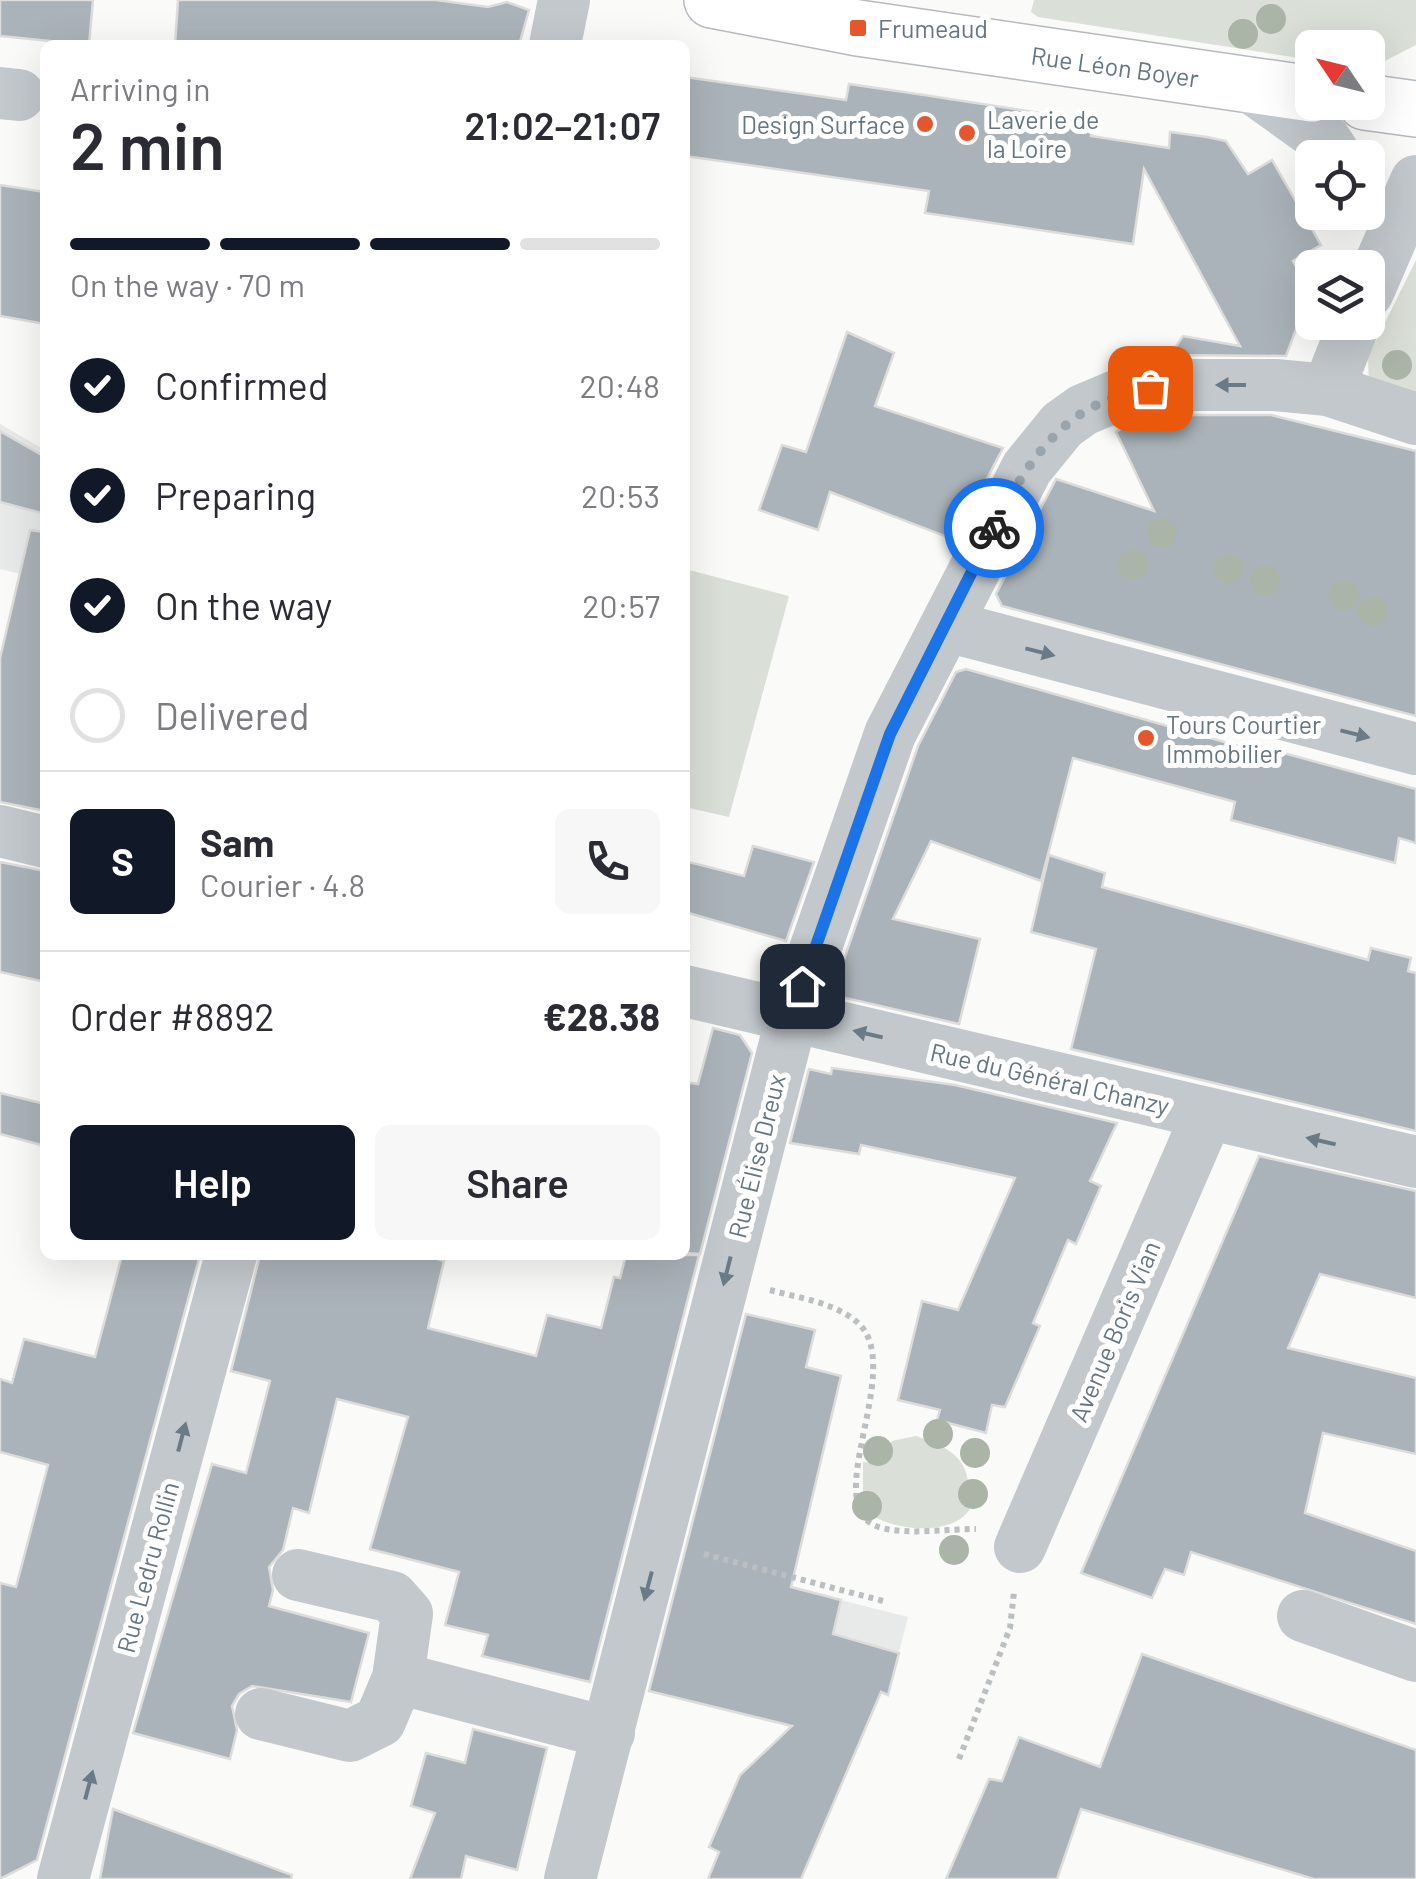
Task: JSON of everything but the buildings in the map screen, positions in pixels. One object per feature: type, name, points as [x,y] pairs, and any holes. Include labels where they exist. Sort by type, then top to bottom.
[{"type":"main road","name":"Rue Léon Boyer","points":[[712,0],[799,18],[1295,92]]},
{"type":"main road","name":"Rue Léon Boyer","points":[[799,18],[878,0]]},
{"type":"main road","points":[[1385,105],[1416,109]]},
{"type":"street","points":[[557,40],[564,0]]},
{"type":"street","points":[[1248,85],[1325,140]]},
{"type":"street","points":[[1385,251],[1416,181]]},
{"type":"street","points":[[1328,390],[1348,340]]},
{"type":"street","name":"Rue Élise Dreux","points":[[570,1879],[792,1016],[890,734],[1027,468],[1062,424],[1083,410],[1128,392],[1171,384],[1328,390],[1416,419]]},
{"type":"street","points":[[946,626],[1416,749]]},
{"type":"street","points":[[0,831],[40,841]]},
{"type":"street","name":"Rue du Général Chanzy","points":[[690,991],[1416,1162]]},
{"type":"street","name":"Avenue Boris Vian","points":[[1020,1547],[1207,1115]]},
{"type":"street","name":"Rue Ledru Rollin","points":[[64,1879],[230,1260]]},
{"type":"street","points":[[261,1714],[350,1736],[380,1720],[398,1678],[407,1614],[392,1597],[298,1575]]},
{"type":"street","points":[[1303,1616],[1416,1656]]},
{"type":"street","points":[[398,1678],[609,1732]]},
{"type":"path","points":[[724,1283],[836,1308],[860,1325],[873,1350],[873,1381],[854,1494],[862,1517],[882,1528],[976,1529],[1020,1547],[1010,1628],[959,1760]]},
{"type":"path","points":[[659,1542],[883,1601]]},
{"type":"shaded area","points":[[1034,0],[1416,0],[1416,45],[1385,61],[1385,30],[1295,30],[1295,57],[1038,17],[1031,12]]},
{"type":"shaded area","points":[[1416,260],[1416,404],[1369,388],[1368,357],[1376,340],[1385,340],[1385,323]]},
{"type":"shaded area","points":[[0,424],[40,447],[40,579],[0,569]]},
{"type":"shaded area","points":[[690,570],[789,596],[729,817],[690,808]]},
{"type":"shaded area","points":[[916,1436],[946,1449],[965,1470],[970,1506],[966,1514],[944,1526],[899,1526],[872,1516],[863,1508],[863,1462],[876,1463],[892,1441]]},
{"type":"shaded area","points":[[841,1600],[908,1617],[888,1695],[822,1675]]},
{"type":"way so far","points":[[994,528],[1027,468],[1062,424],[1104,400],[1150,388]]},
{"type":"place","name":"Frumeaud","points":[[858,28]]},
{"type":"place","name":"Design Surface","points":[[925,124]]},
{"type":"place","name":"Laverie de la Loire","points":[[967,133]]},
{"type":"place","name":"Tours Courtier Immobilier","points":[[1146,738]]},
{"type":"route","points":[[802,986],[890,734],[994,528]]}]
